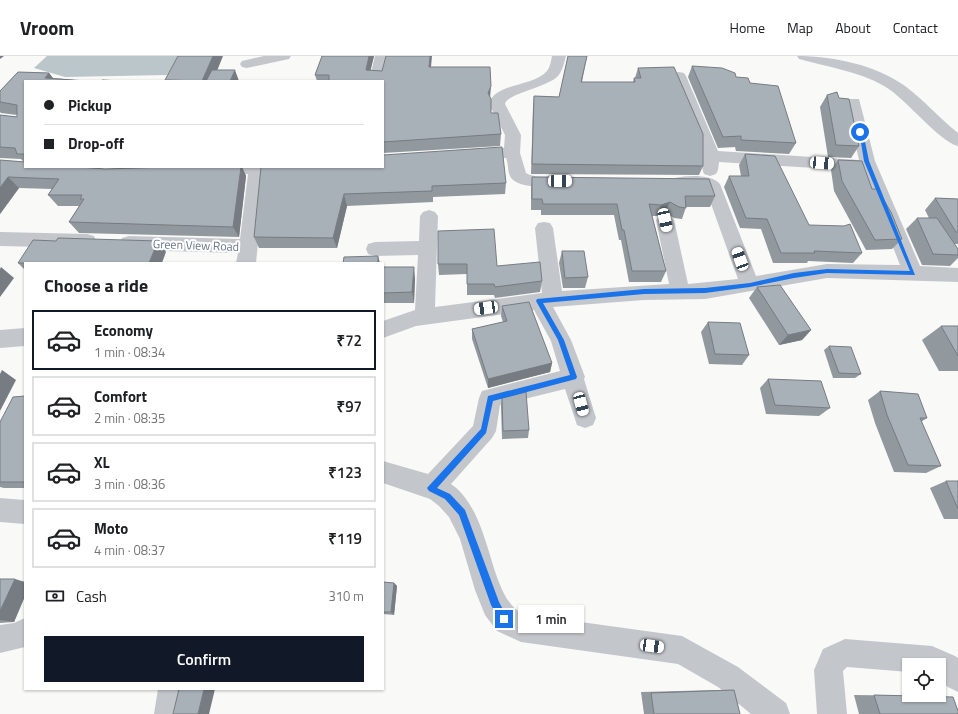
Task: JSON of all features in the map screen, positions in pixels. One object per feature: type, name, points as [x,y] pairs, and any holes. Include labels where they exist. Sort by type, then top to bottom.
[{"type":"street","points":[[247,65],[284,56]]},
{"type":"street","points":[[376,80],[382,56]]},
{"type":"street","points":[[559,56],[556,68],[552,75],[539,82],[503,95],[498,99],[497,104],[513,135],[512,153],[516,162],[518,175],[523,179],[577,181]]},
{"type":"street","points":[[804,56],[874,75],[890,83],[958,141]]},
{"type":"street","points":[[679,76],[708,144],[711,156],[710,184]]},
{"type":"street","points":[[854,102],[869,166],[913,273]]},
{"type":"street","points":[[456,154],[512,153]]},
{"type":"street","points":[[711,156],[869,166]]},
{"type":"street","points":[[194,170],[257,168],[247,255]]},
{"type":"street","points":[[661,182],[710,184],[714,188],[750,285]]},
{"type":"street","points":[[425,316],[429,216]]},
{"type":"street","points":[[665,220],[680,291]]},
{"type":"street","points":[[544,228],[546,300],[574,377],[585,418]]},
{"type":"street","name":"Green View Road","points":[[0,239],[105,242],[247,255]]},
{"type":"street","points":[[375,249],[428,248]]},
{"type":"street","points":[[384,330],[414,318],[425,316],[546,300],[644,292],[705,291],[750,285],[827,271],[958,275]]},
{"type":"street","points":[[0,339],[24,337]]},
{"type":"street","points":[[431,488],[484,431],[490,398],[574,377]]},
{"type":"street","points":[[384,472],[431,488],[448,496],[462,513],[495,605],[504,619],[521,628],[682,650],[728,678],[775,714]]},
{"type":"street","points":[[0,510],[24,512]]},
{"type":"street","points":[[0,639],[18,636],[24,633]]},
{"type":"street","points":[[832,714],[828,670],[833,659],[845,653],[932,660],[945,666],[958,677]]},
{"type":"street","points":[[169,714],[173,690]]},
{"type":"shaded area","points":[[47,56],[180,56],[167,75],[65,77],[34,68]]},
{"type":"building","points":[[178,56],[213,56],[202,80],[165,80]]},
{"type":"building","points":[[322,56],[369,56],[366,70],[382,71],[386,56],[430,56],[429,67],[490,67],[491,86],[488,93],[491,99],[491,113],[498,113],[501,134],[384,142],[384,80],[329,80],[329,75],[315,75]]},
{"type":"building","points":[[568,56],[587,56],[581,82],[635,82],[634,78],[641,78],[638,68],[674,67],[703,134],[703,166],[532,164],[534,96],[559,97]]},
{"type":"building","points":[[692,66],[722,68],[735,73],[736,77],[748,78],[750,83],[778,86],[796,143],[741,140],[741,136],[723,137]]},
{"type":"building","points":[[212,70],[235,70],[230,80],[207,80]]},
{"type":"building","points":[[18,72],[49,73],[45,78],[72,80],[24,80],[24,154],[17,154],[15,148],[0,147],[0,115],[17,117],[17,105],[0,102],[0,91]]},
{"type":"building","points":[[837,92],[839,98],[849,99],[859,146],[836,145],[827,95]]},
{"type":"building","points":[[502,147],[506,183],[432,186],[432,191],[344,194],[333,238],[254,237],[261,168],[384,168],[384,155]]},
{"type":"building","points":[[745,154],[775,156],[809,225],[844,226],[850,224],[862,253],[814,251],[815,253],[781,253],[767,219],[746,218],[729,176],[749,176]]},
{"type":"building","points":[[0,160],[24,162],[24,168],[241,168],[233,227],[69,222],[84,199],[80,199],[82,195],[48,195],[59,179],[8,177],[0,188]]},
{"type":"building","points":[[838,160],[862,161],[872,189],[877,189],[891,212],[902,239],[875,240],[842,181]]},
{"type":"building","points":[[532,177],[709,179],[715,196],[685,196],[686,208],[679,207],[670,202],[661,205],[649,204],[666,271],[632,271],[617,204],[543,204],[542,199],[532,199]]},
{"type":"building","points":[[935,198],[958,199],[958,232],[956,232]]},
{"type":"building","points":[[917,218],[937,218],[958,249],[958,255],[933,254]]},
{"type":"building","points":[[494,229],[497,266],[540,262],[542,281],[495,287],[494,284],[467,284],[467,264],[438,264],[438,231]]},
{"type":"building","points":[[58,238],[158,241],[149,262],[18,263],[33,240],[56,241]]},
{"type":"building","points":[[562,251],[584,251],[588,277],[565,278]]},
{"type":"building","points":[[378,256],[378,262],[343,262],[344,257]]},
{"type":"building","points":[[384,267],[414,267],[412,292],[384,293]]},
{"type":"building","points":[[780,285],[811,330],[788,335],[757,287]]},
{"type":"building","points":[[529,302],[552,363],[488,379],[472,329],[507,321],[502,306]]},
{"type":"building","points":[[708,322],[740,323],[749,355],[715,354]]},
{"type":"building","points":[[941,326],[958,326],[958,356]]},
{"type":"building","points":[[829,346],[851,347],[861,374],[839,373]]},
{"type":"building","points":[[768,379],[821,381],[830,408],[775,405]]},
{"type":"building","points":[[880,391],[918,394],[927,418],[920,418],[941,466],[908,465],[887,415]]},
{"type":"building","points":[[526,392],[529,430],[503,431],[502,398]]},
{"type":"building","points":[[24,396],[24,482],[0,482],[0,422],[13,397]]},
{"type":"building","points":[[946,481],[958,481],[958,509]]},
{"type":"building","points":[[0,579],[15,579],[0,611]]},
{"type":"building","points":[[384,582],[394,583],[391,612],[384,612]]},
{"type":"building","points":[[179,690],[204,690],[198,714],[173,714]]},
{"type":"building","points":[[734,690],[740,714],[654,714],[651,693]]},
{"type":"building","points":[[874,695],[902,696],[902,702],[946,702],[946,697],[953,697],[958,711],[958,714],[880,714]]},
{"type":"route","points":[[504,619],[495,605],[462,513],[448,496],[431,488],[484,431],[490,398],[574,377],[561,340],[539,301],[644,292],[705,291],[750,285],[827,271],[913,273],[867,161],[860,132]]}]
